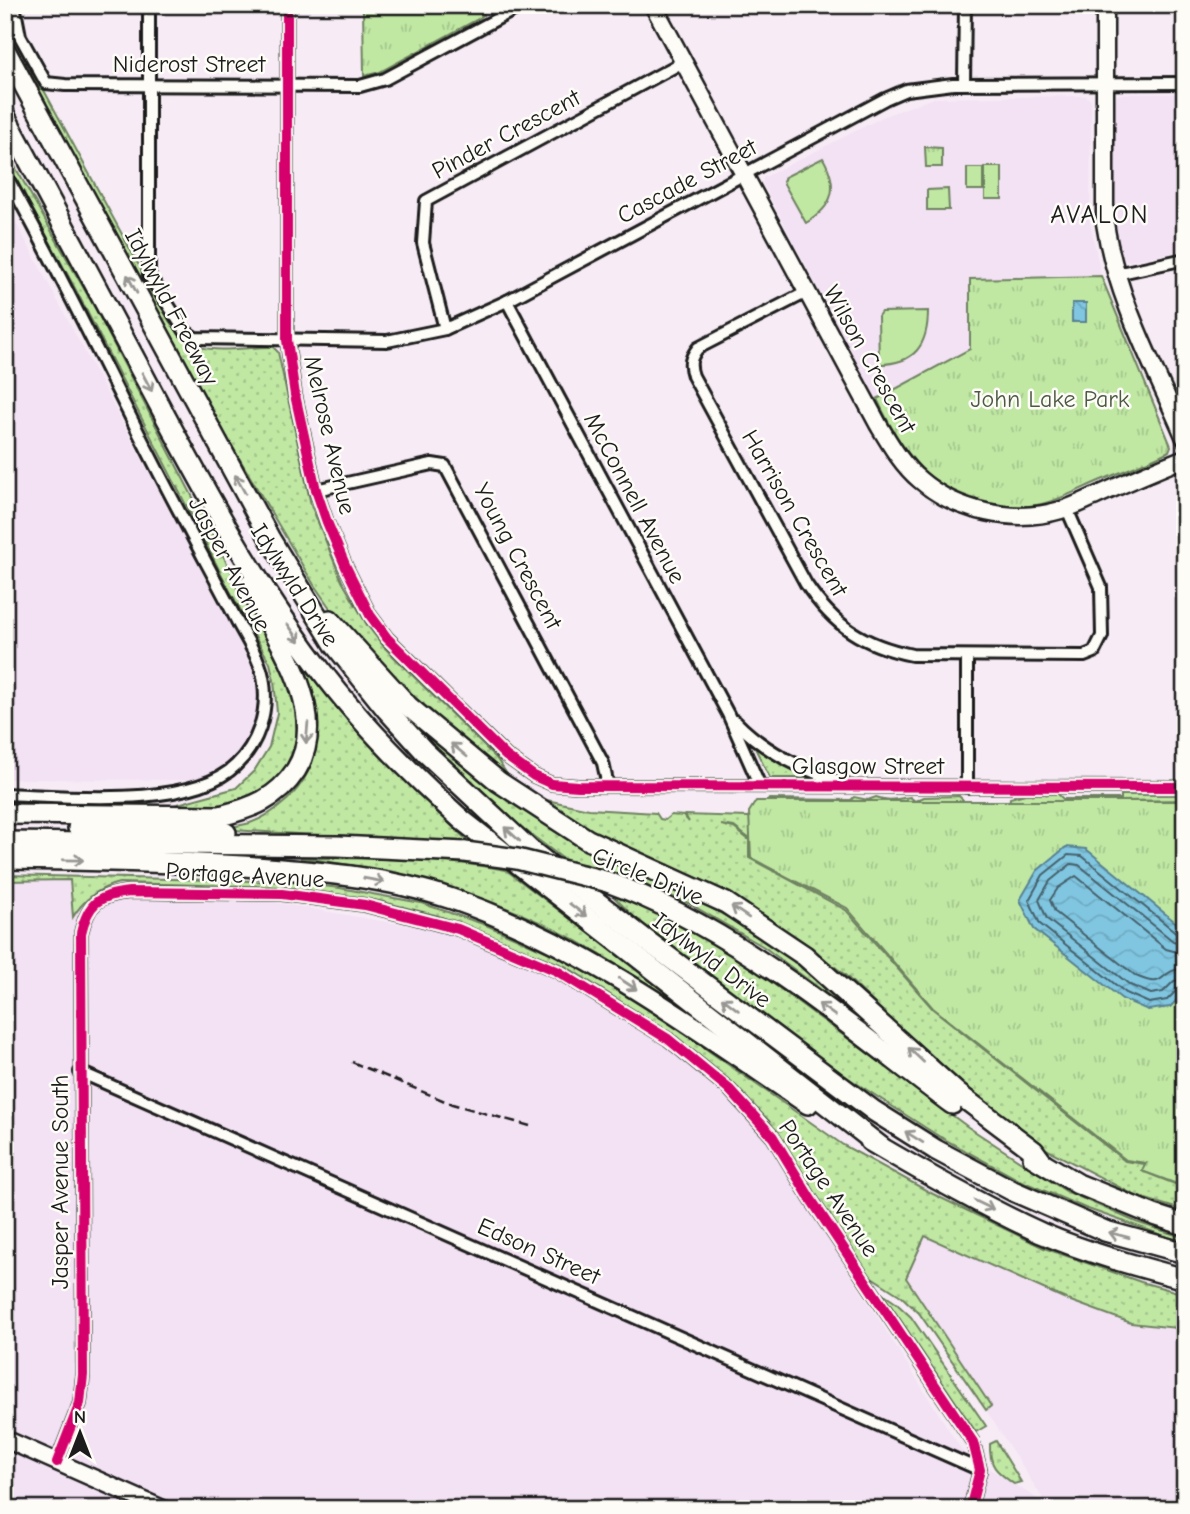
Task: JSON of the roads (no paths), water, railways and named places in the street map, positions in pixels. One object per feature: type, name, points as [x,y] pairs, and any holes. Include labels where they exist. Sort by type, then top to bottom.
[{"type":"highway","points":[[5,39],[21,78]]},
{"type":"highway","name":"Idylwyld Freeway","points":[[5,50],[237,480],[299,586]]},
{"type":"highway","points":[[5,116],[194,470],[218,528],[298,680],[308,720],[307,741],[300,762],[286,785],[266,801],[246,810],[220,816],[5,814]]},
{"type":"highway","name":"Idylwyld Drive","points":[[194,470],[261,583],[317,666],[375,736],[416,779],[462,820],[881,1147]]},
{"type":"highway","points":[[299,586],[408,706],[499,782],[588,839],[726,903],[805,956],[957,1093],[1034,1151],[1042,1162]]},
{"type":"highway","name":"Idylwyld Drive","points":[[299,586],[335,645],[387,710],[434,761],[529,849],[724,999],[874,1111],[936,1150],[1013,1191],[1105,1231],[1185,1253]]},
{"type":"highway","points":[[5,825],[272,835],[338,846]]},
{"type":"highway","name":"Circle Drive","points":[[5,842],[338,846],[465,852],[517,859],[605,881],[667,906],[732,943],[849,1026],[999,1139],[1078,1184],[1185,1225]]},
{"type":"highway","points":[[5,859],[138,861],[302,870],[396,884],[449,898],[487,912],[586,959],[661,1005],[819,1111],[952,1189],[1042,1233],[1118,1262],[1185,1279]]},
{"type":"street","name":"Niderost Street","points":[[14,5],[20,36],[46,83],[360,86],[385,79],[496,13],[523,5]]},
{"type":"street","name":"Cascade Street","points":[[149,5],[149,275],[184,331],[195,338],[387,341],[445,329],[507,301],[906,90],[964,83],[1185,83]]},
{"type":"street","name":"Melrose Avenue","points":[[287,5],[287,340],[295,395],[316,490],[346,566],[370,615],[387,638],[506,756],[534,776],[552,784]]},
{"type":"street","name":"Wilson Crescent","points":[[653,5],[890,444],[919,479],[949,499],[986,512],[1015,516],[1040,515],[1068,509],[1185,458]]},
{"type":"street","points":[[964,83],[965,5]]},
{"type":"street","points":[[1105,5],[1105,223],[1116,274],[1185,438]]},
{"type":"street","name":"Pinder Crescent","points":[[445,329],[424,243],[426,201],[683,62]]},
{"type":"street","name":"Jasper Avenue","points":[[5,174],[56,267],[136,429],[255,655],[264,681],[265,709],[259,732],[249,751],[229,771],[193,789],[110,796],[5,794]]},
{"type":"street","points":[[1116,274],[1185,259]]},
{"type":"street","name":"Harrison Crescent","points":[[807,292],[698,348],[691,356],[690,364],[693,376],[806,584],[819,604],[838,624],[861,638],[890,650],[912,655],[1084,656],[1094,652],[1102,636],[1101,587],[1068,509]]},
{"type":"street","name":"McConnell Avenue","points":[[507,301],[728,714],[760,786]]},
{"type":"street","name":"Young Crescent","points":[[316,490],[432,464],[445,466],[603,763],[608,786]]},
{"type":"street","points":[[967,656],[967,787]]},
{"type":"street","name":"McConnell Avenue","points":[[728,714],[753,739],[777,756],[808,771],[855,786]]},
{"type":"street","name":"Glasgow Street","points":[[552,784],[1185,787]]},
{"type":"street","name":"Portage Avenue","points":[[95,901],[110,894],[129,892],[282,894],[365,905],[458,929],[557,971],[668,1039],[729,1089],[773,1138],[810,1198],[974,1442],[980,1470]]},
{"type":"street","name":"Jasper Avenue South","points":[[57,1462],[80,1404],[83,1375],[81,933],[84,920],[95,901]]},
{"type":"street","name":"Edson Street","points":[[80,1072],[980,1470]]},
{"type":"street","points":[[5,1439],[163,1509]]},
{"type":"street","points":[[970,1509],[980,1470]]},
{"type":"water","points":[[1072,303],[1086,303],[1086,322],[1072,322]]},
{"type":"water","points":[[1066,847],[1086,849],[1185,930],[1185,992],[1170,1007],[1148,1010],[1122,999],[1034,929],[1020,900],[1037,871]]},
{"type":"railway","points":[[352,1062],[452,1104],[530,1126]]},
{"type":"district","name":"AVALON","points":[[1100,215]]},
{"type":"park label","name":"John Lake Park","points":[[1050,399]]}]
